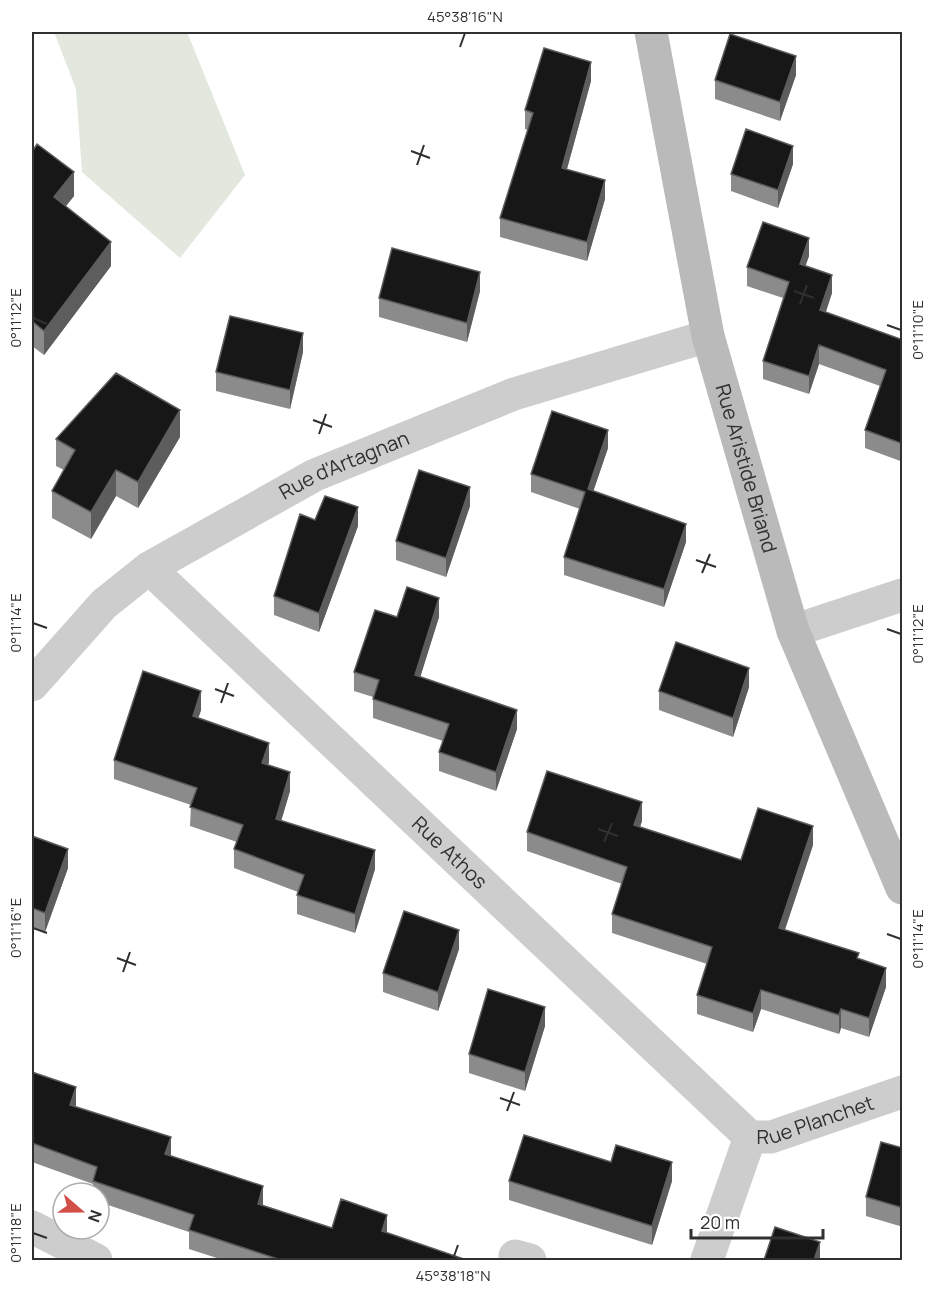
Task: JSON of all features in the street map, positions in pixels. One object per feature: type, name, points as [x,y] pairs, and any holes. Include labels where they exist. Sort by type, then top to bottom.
[{"type":"street","name":"Rue Aristide Briand","points":[[651,32],[708,336],[793,631],[903,888]]},
{"type":"street","name":"Rue d'Artagnan","points":[[32,685],[104,604],[149,568],[315,476],[514,394],[708,336]]},
{"type":"street","name":"Rue Athos","points":[[149,568],[750,1137]]},
{"type":"street","points":[[793,631],[903,596]]},
{"type":"street","name":"Rue Planchet","points":[[707,1260],[750,1137],[771,1137],[903,1092]]},
{"type":"street","points":[[32,1227],[96,1260]]},
{"type":"shaded area","points":[[54,32],[187,32],[245,175],[180,258],[82,172],[76,89]]},
{"type":"building","points":[[730,34],[796,56],[780,102],[715,80]]},
{"type":"building","points":[[544,48],[591,62],[562,168],[605,180],[587,242],[500,218],[533,113],[525,110]]},
{"type":"building","points":[[746,129],[793,146],[778,190],[731,174]]},
{"type":"building","points":[[37,144],[74,172],[54,197],[111,242],[44,331],[32,321],[32,152]]},
{"type":"building","points":[[763,222],[809,238],[800,264],[832,275],[820,310],[903,340],[903,444],[865,430],[886,370],[819,345],[809,376],[763,361],[789,282],[747,267]]},
{"type":"building","points":[[392,248],[480,272],[467,323],[379,298]]},
{"type":"building","points":[[230,316],[303,333],[290,390],[216,372]]},
{"type":"building","points":[[116,373],[180,410],[138,482],[116,470],[91,512],[52,491],[75,450],[56,439]]},
{"type":"building","points":[[552,411],[608,430],[588,489],[686,524],[664,589],[564,557],[585,492],[531,474]]},
{"type":"building","points":[[419,470],[470,487],[446,558],[396,541]]},
{"type":"building","points":[[325,496],[358,507],[319,613],[274,596],[300,514],[315,520]]},
{"type":"building","points":[[407,587],[439,598],[415,675],[517,710],[496,772],[439,752],[449,724],[373,699],[379,680],[354,672],[375,610],[397,617]]},
{"type":"building","points":[[676,642],[749,668],[733,718],[659,691]]},
{"type":"building","points":[[143,671],[201,691],[193,716],[269,743],[262,763],[290,772],[276,819],[375,850],[355,914],[297,895],[304,875],[234,849],[243,825],[190,807],[197,788],[114,760]]},
{"type":"building","points":[[547,771],[642,802],[634,825],[741,860],[758,808],[813,826],[779,928],[859,953],[857,958],[886,968],[869,1018],[841,1009],[839,1015],[761,990],[753,1013],[697,995],[712,947],[612,914],[627,867],[527,832]]},
{"type":"building","points":[[32,836],[68,849],[45,913],[32,908]]},
{"type":"building","points":[[404,911],[459,930],[438,992],[383,973]]},
{"type":"building","points":[[488,989],[545,1007],[525,1072],[469,1054]]},
{"type":"building","points":[[32,1072],[76,1087],[70,1105],[171,1137],[165,1154],[263,1186],[258,1204],[332,1228],[341,1199],[387,1215],[382,1231],[464,1259],[281,1260],[189,1230],[194,1215],[111,1187],[111,1181],[93,1181],[97,1167],[32,1143]]},
{"type":"building","points":[[524,1135],[611,1162],[616,1145],[672,1162],[652,1226],[509,1181]]},
{"type":"building","points":[[881,1142],[903,1148],[903,1208],[866,1197]]},
{"type":"building","points":[[775,1227],[820,1242],[814,1260],[764,1260]]}]
